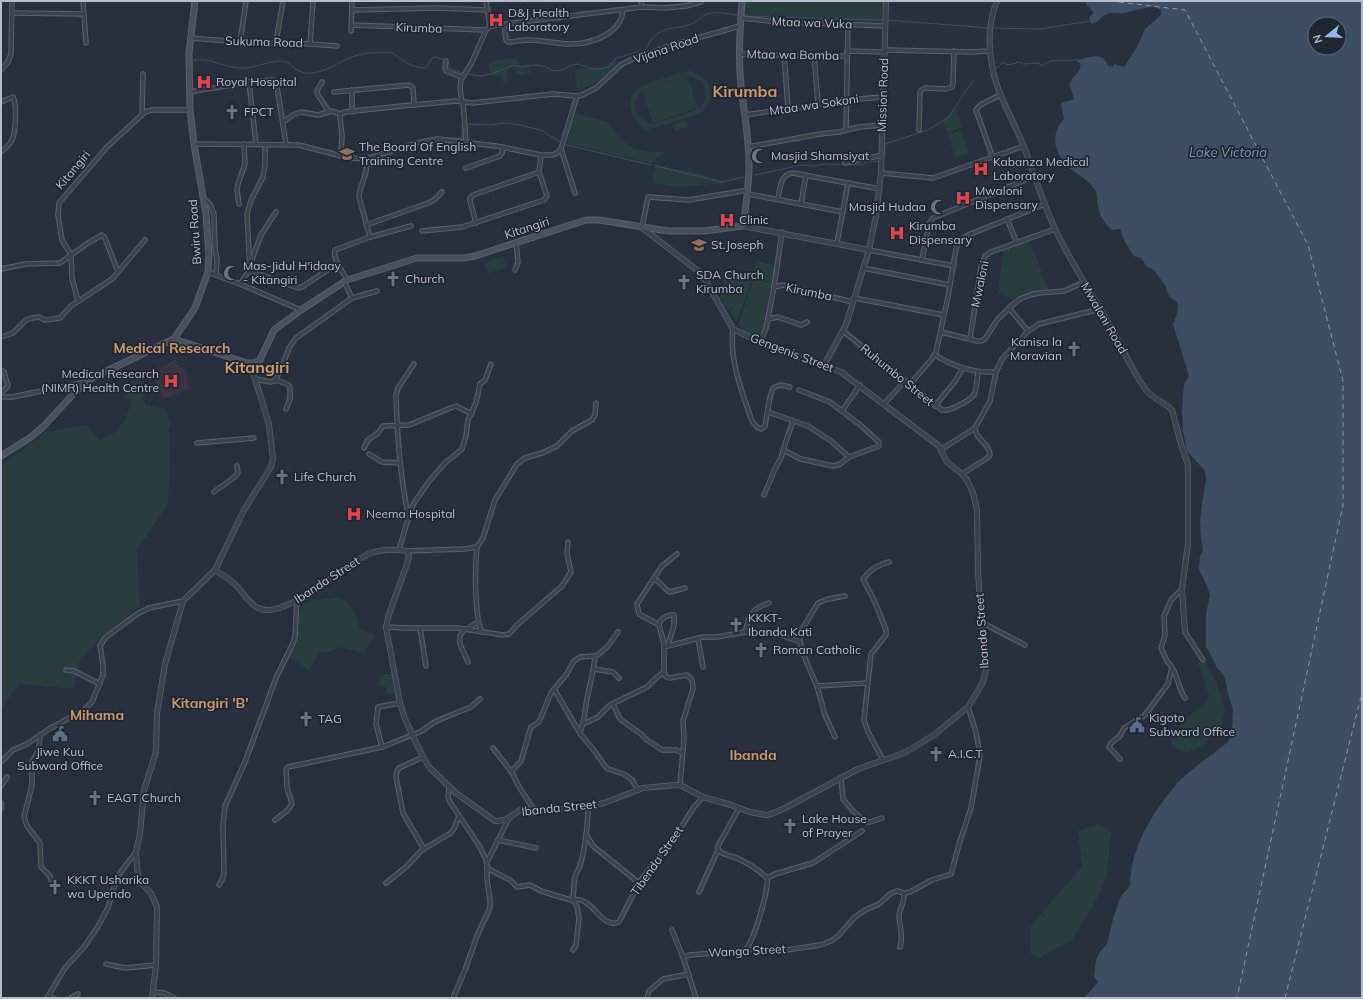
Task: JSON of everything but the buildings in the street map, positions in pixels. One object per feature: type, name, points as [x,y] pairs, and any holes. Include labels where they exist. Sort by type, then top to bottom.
[{"type":"main road","name":"Bwiru Road","points":[[174,339],[195,308],[208,272],[209,250],[204,199],[194,144],[189,92],[190,38],[195,1]]},
{"type":"main road","points":[[742,1],[740,26],[741,85],[748,147],[748,192],[743,226]]},
{"type":"main road","name":"Kitangiri","points":[[254,366],[274,330],[346,280],[417,258],[464,258],[474,256],[586,220],[599,220],[668,230],[695,231],[743,226]]},
{"type":"main road","points":[[1,456],[31,437],[44,426],[86,382],[103,372],[174,339],[254,366]]},
{"type":"street","points":[[1,70],[8,62],[11,54],[12,1]]},
{"type":"street","points":[[83,1],[86,43]]},
{"type":"street","points":[[240,42],[246,1]]},
{"type":"street","points":[[276,42],[283,1]]},
{"type":"street","points":[[310,44],[313,1]]},
{"type":"street","points":[[351,30],[352,1]]},
{"type":"street","points":[[486,1],[490,26]]},
{"type":"street","points":[[641,1],[642,8]]},
{"type":"street","name":"Mission Road","points":[[869,250],[880,189],[886,1]]},
{"type":"street","name":"Mwaloni Road","points":[[997,1],[990,24],[990,50],[994,76],[1000,95],[1024,146],[1055,229],[1146,390],[1172,410],[1181,444],[1188,461],[1188,544],[1182,589],[1186,632]]},
{"type":"street","points":[[466,141],[463,102],[460,87],[464,74],[486,30],[490,26],[642,8],[686,6],[701,2]]},
{"type":"street","name":"Kirumba","points":[[352,10],[437,8],[488,10]]},
{"type":"street","points":[[504,24],[506,40],[508,42],[528,40],[569,44],[581,43],[599,38],[613,31],[620,21],[623,10]]},
{"type":"street","points":[[12,13],[83,14]]},
{"type":"street","name":"Mtaa wa Vuka","points":[[741,18],[769,21],[885,24]]},
{"type":"street","points":[[846,130],[848,24]]},
{"type":"street","name":"Kirumba","points":[[351,25],[486,30]]},
{"type":"street","name":"Vijana Road","points":[[577,96],[596,88],[622,64],[633,59],[672,45],[740,26]]},
{"type":"street","name":"Sukuma Road","points":[[190,38],[271,44],[276,42],[297,42],[337,46]]},
{"type":"street","points":[[885,51],[954,52],[990,50]]},
{"type":"street","name":"Mtaa wa Bomba","points":[[740,54],[814,55],[885,51]]},
{"type":"street","points":[[919,130],[920,91],[925,88],[946,89],[952,87],[954,52]]},
{"type":"street","points":[[784,54],[788,109]]},
{"type":"street","points":[[814,55],[818,104]]},
{"type":"street","points":[[446,61],[446,71],[464,74]]},
{"type":"street","points":[[143,74],[142,114],[152,110],[190,110]]},
{"type":"street","points":[[189,92],[249,82],[271,80],[275,82],[286,144]]},
{"type":"street","points":[[249,82],[256,144]]},
{"type":"street","points":[[322,82],[318,95],[329,112]]},
{"type":"street","points":[[334,92],[410,85],[413,88],[414,105]]},
{"type":"street","points":[[352,90],[352,112]]},
{"type":"street","points":[[194,144],[299,145],[358,160],[366,159],[416,143],[438,139],[466,141],[541,155],[553,155],[558,153],[561,149],[577,96],[553,94],[473,102],[456,101],[345,112],[341,114],[329,112],[318,115],[306,112],[297,113],[283,122]]},
{"type":"street","points":[[992,158],[976,110],[980,105],[1000,95]]},
{"type":"street","points":[[1,102],[13,96],[16,111],[13,137],[10,144],[1,152]]},
{"type":"street","name":"Mtaa wa Sokoni","points":[[745,115],[846,100],[883,97]]},
{"type":"street","name":"Kitangiri","points":[[78,301],[72,278],[71,255],[62,240],[58,215],[59,203],[107,147],[142,114]]},
{"type":"street","points":[[341,114],[341,156]]},
{"type":"street","points":[[748,147],[858,127],[882,125]]},
{"type":"street","points":[[239,204],[238,184],[246,164],[244,144]]},
{"type":"street","points":[[240,284],[246,274],[250,271],[247,214],[251,200],[263,177],[265,166],[265,145]]},
{"type":"street","points":[[881,173],[933,178],[1024,146]]},
{"type":"street","points":[[466,168],[500,156],[503,147]]},
{"type":"street","points":[[561,149],[575,193]]},
{"type":"street","points":[[422,231],[451,229],[476,223],[546,199],[547,193],[539,172],[541,155]]},
{"type":"street","points":[[845,162],[882,155]]},
{"type":"street","points":[[366,159],[367,169],[359,192],[359,197],[370,237]]},
{"type":"street","points":[[476,223],[470,201],[471,197],[476,193],[539,172]]},
{"type":"street","points":[[778,199],[782,180],[788,174],[793,173],[880,189]]},
{"type":"street","points":[[801,204],[806,175]]},
{"type":"street","points":[[922,260],[929,224],[933,218],[1035,176]]},
{"type":"street","points":[[837,243],[848,183]]},
{"type":"street","points":[[366,225],[428,203],[434,200],[442,192]]},
{"type":"street","points":[[790,386],[780,385],[773,388],[765,426],[760,429],[757,427],[752,421],[736,369],[732,346],[733,329],[702,274],[641,227],[648,197],[697,200],[748,192],[843,212]]},
{"type":"street","points":[[204,199],[210,204],[214,214],[215,248],[217,259],[216,275]]},
{"type":"street","points":[[909,385],[935,355],[941,332],[956,249],[962,238],[1045,204]]},
{"type":"street","points":[[250,265],[261,236],[276,212]]},
{"type":"street","points":[[1007,219],[1017,243]]},
{"type":"street","points":[[352,298],[334,253],[335,250],[370,237],[411,226]]},
{"type":"street","name":"Kitangiri","points":[[743,226],[782,232],[869,250]]},
{"type":"street","name":"Mwaloni","points":[[970,339],[982,260],[985,256],[991,252],[1055,229]]},
{"type":"street","points":[[774,287],[782,232]]},
{"type":"street","points":[[1,269],[32,263],[60,263],[88,242],[100,235],[103,235],[118,272]]},
{"type":"street","points":[[1,337],[13,333],[26,320],[32,318],[45,320],[58,319],[67,309],[104,284],[118,272],[145,240]]},
{"type":"street","points":[[515,270],[518,262],[516,242]]},
{"type":"street","points":[[824,365],[843,331],[869,250],[954,266]]},
{"type":"street","points":[[250,271],[298,288],[302,287],[338,262]]},
{"type":"street","points":[[863,268],[950,285]]},
{"type":"street","points":[[208,272],[301,310]]},
{"type":"street","points":[[941,332],[980,341],[983,340],[998,320],[1020,299],[1030,295],[1064,291],[1084,282]]},
{"type":"street","name":"Kirumba","points":[[760,343],[768,319],[774,287],[783,285],[854,300]]},
{"type":"street","points":[[276,380],[289,348],[294,340],[352,298],[377,291]]},
{"type":"street","points":[[854,300],[944,315]]},
{"type":"street","points":[[1009,308],[1028,331]]},
{"type":"street","points":[[975,428],[975,433],[989,449],[990,455],[962,474],[947,462],[942,449],[975,428],[990,401],[996,372],[1002,359],[1028,331],[1039,324],[1100,310]]},
{"type":"street","points":[[768,319],[778,317],[801,325],[807,322]]},
{"type":"street","name":"Gengenis Street","points":[[733,329],[760,343],[841,372],[942,449]]},
{"type":"street","name":"Ruhumbo Street","points":[[843,331],[935,406],[942,410],[949,410],[972,396],[975,390],[978,372]]},
{"type":"street","points":[[935,355],[962,369],[978,372],[996,372]]},
{"type":"street","points":[[409,515],[404,495],[400,463],[397,426],[397,391],[414,364]]},
{"type":"street","points":[[399,550],[414,503],[445,463],[462,450],[468,420],[476,403],[479,387],[485,380],[491,364]]},
{"type":"street","points":[[152,998],[156,965],[157,907],[151,893],[138,878],[136,852],[140,834],[144,790],[156,752],[157,713],[162,677],[167,652],[183,601],[215,570],[237,523],[271,467],[273,459],[269,424],[256,379],[254,366]]},
{"type":"street","points":[[935,406],[956,380],[962,369]]},
{"type":"street","points":[[1,370],[4,372],[8,386],[1,393]]},
{"type":"street","points":[[256,379],[270,382],[274,382],[276,380],[290,386],[290,399],[286,409]]},
{"type":"street","points":[[884,404],[905,381]]},
{"type":"street","points":[[1,398],[86,382]]},
{"type":"street","points":[[842,411],[860,385]]},
{"type":"street","points":[[783,450],[801,459],[833,466],[840,464],[849,457],[879,446],[880,444],[859,424],[830,402],[799,390]]},
{"type":"street","points":[[482,632],[478,622],[477,547],[483,538],[495,500],[517,464],[525,458],[542,453],[557,446],[572,431],[592,420],[596,403]]},
{"type":"street","points":[[364,448],[368,440],[378,433],[383,426],[413,424],[456,406],[472,414]]},
{"type":"street","points":[[768,412],[808,426],[824,436],[849,457]]},
{"type":"street","points":[[764,494],[775,469],[782,458],[783,450],[793,421]]},
{"type":"street","points":[[197,442],[254,438]]},
{"type":"street","points":[[369,454],[382,462],[400,463]]},
{"type":"street","points":[[214,492],[235,477],[238,473],[237,466]]},
{"type":"street","name":"Ibanda Street","points":[[215,570],[234,584],[251,603],[260,609],[269,610],[281,607],[297,600],[362,557],[378,551],[393,549],[407,551],[407,564],[389,614],[386,627],[400,703],[405,719],[423,758],[430,768],[449,787],[495,821],[509,818],[522,809],[550,810],[588,807],[649,787],[680,785],[703,797],[757,814],[771,814],[858,769],[904,753],[934,735],[968,707],[982,684],[986,671],[986,660],[981,622],[977,510],[970,486],[962,474]]},
{"type":"street","points":[[386,627],[450,627],[503,635],[509,634],[517,625],[562,586],[571,572],[568,542]]},
{"type":"street","points":[[407,551],[464,549],[477,547]]},
{"type":"street","points":[[666,646],[658,625],[639,614],[637,604],[662,566],[677,554]]},
{"type":"street","points":[[882,760],[868,732],[864,720],[868,696],[871,654],[886,635],[886,630],[875,602],[863,579],[877,566],[889,562]]},
{"type":"street","points":[[653,579],[657,580],[663,588],[670,592],[685,588]]},
{"type":"street","points":[[1182,589],[1172,600],[1164,618],[1165,635],[1160,648],[1166,661],[1171,665],[1185,698]]},
{"type":"street","points":[[835,737],[825,715],[818,686],[806,661],[800,642],[800,636],[803,628],[818,604],[828,599],[845,596]]},
{"type":"street","points":[[219,884],[224,874],[223,825],[225,806],[245,762],[276,678],[296,637],[297,600]]},
{"type":"street","points":[[1,762],[13,750],[27,744],[88,707],[92,702],[100,684],[103,665],[100,646],[105,638],[129,619],[149,608],[183,601]]},
{"type":"street","points":[[745,632],[749,615],[761,605],[769,603]]},
{"type":"street","points":[[658,625],[661,620],[671,614],[674,615],[674,625],[666,646],[664,672],[666,677],[669,678],[686,675],[690,678],[693,685],[692,695],[683,721],[684,734],[680,785]]},
{"type":"street","points":[[468,662],[459,641],[461,633],[478,622]]},
{"type":"street","points":[[981,622],[1025,645]]},
{"type":"street","points":[[420,628],[426,666]]},
{"type":"street","points":[[511,772],[521,761],[529,730],[539,722],[554,689],[566,675],[574,660],[580,657],[595,656],[604,650],[618,632]]},
{"type":"street","points":[[666,646],[708,637],[717,637],[745,632],[781,634],[800,642]]},
{"type":"street","points":[[1186,632],[1186,638]]},
{"type":"street","points":[[1186,632],[1203,660]]},
{"type":"street","points":[[698,639],[703,667]]},
{"type":"street","points":[[580,732],[594,669],[595,656]]},
{"type":"street","points":[[594,669],[613,672],[619,678]]},
{"type":"street","points":[[1120,759],[1109,747],[1120,736],[1124,728],[1135,723],[1148,712],[1168,684],[1172,669]]},
{"type":"street","points":[[66,670],[74,671],[100,684]]},
{"type":"street","points":[[583,724],[598,717],[603,710],[613,704],[647,687],[664,672]]},
{"type":"street","points":[[818,686],[868,683]]},
{"type":"street","points":[[554,689],[580,732],[605,766],[608,769],[624,774],[632,780],[638,790]]},
{"type":"street","points":[[275,820],[288,810],[292,804],[287,787],[287,767],[382,747],[422,731],[432,723],[471,707],[480,699]]},
{"type":"street","points":[[382,747],[376,724],[378,707],[400,703]]},
{"type":"street","points":[[613,704],[620,719],[647,740],[662,750],[677,750],[682,753]]},
{"type":"street","name":"Wanga Street","points":[[683,957],[761,948],[780,951],[826,943],[836,938],[865,910],[882,902],[890,894],[896,891],[904,893],[910,892],[932,880],[951,874],[971,808],[980,765],[979,744],[968,707]]},
{"type":"street","points":[[40,735],[39,749],[32,762],[32,785],[24,817],[27,826],[40,842],[41,868],[48,874],[51,880]]},
{"type":"street","points":[[493,748],[511,772],[534,810]]},
{"type":"street","points":[[423,758],[399,768],[396,772],[396,776],[403,813],[424,849]]},
{"type":"street","points":[[1,786],[8,777]]},
{"type":"street","points":[[841,778],[843,799],[853,811],[866,822],[882,818]]},
{"type":"street","points":[[449,787],[449,800],[480,847],[487,862],[490,899],[490,908],[477,936],[453,998]]},
{"type":"street","name":"Tibenda Street","points":[[573,900],[584,900],[603,918],[614,924],[619,922],[639,884],[673,840],[694,807],[703,797]]},
{"type":"street","points":[[1,803],[1,809]]},
{"type":"street","points":[[573,900],[574,880],[582,859],[588,820],[588,807]]},
{"type":"street","points":[[699,892],[718,850],[718,846],[739,808]]},
{"type":"street","points":[[386,883],[406,868],[415,856],[424,849],[451,833],[459,816]]},
{"type":"street","points":[[487,862],[509,818]]},
{"type":"street","points":[[767,878],[775,874],[813,863],[862,831]]},
{"type":"street","points":[[586,834],[593,846],[639,884]]},
{"type":"street","points":[[498,840],[536,848]]},
{"type":"street","points":[[718,850],[740,859],[767,878],[768,883],[762,909],[746,949]]},
{"type":"street","points":[[54,998],[47,997],[65,968],[84,947],[97,928],[108,908],[120,872],[136,852]]},
{"type":"street","points":[[487,868],[510,880],[517,887],[530,885],[541,891],[573,900],[576,903],[579,918],[576,945],[573,950]]},
{"type":"street","points":[[900,947],[903,938],[899,915],[904,901],[904,893]]},
{"type":"street","points":[[672,930],[683,957],[696,998]]},
{"type":"street","points":[[106,964],[125,968],[156,965]]},
{"type":"street","points":[[647,998],[649,991],[662,979],[689,974]]},
{"type":"street","points":[[153,992],[164,992],[174,998]]},
{"type":"street","points":[[71,998],[78,994]]},
{"type":"shaded area","points":[[745,1],[883,1],[882,22],[813,20],[744,15]]},
{"type":"shaded area","points":[[516,58],[520,65],[527,64],[530,73],[522,76],[516,73],[514,69],[508,70],[507,82],[504,83],[501,77],[490,75],[489,64],[496,60]]},
{"type":"shaded area","points":[[617,61],[618,64],[595,83],[577,92],[575,70]]},
{"type":"shaded area","points":[[686,71],[694,72],[700,75],[709,85],[710,98],[703,113],[644,131],[633,116],[630,103],[631,97],[642,86]],"holes":[[[688,76],[699,80],[703,85],[705,100],[700,107],[685,114],[653,124],[647,122],[638,115],[635,106],[638,96],[642,91]]]},
{"type":"shaded area","points":[[688,76],[698,108],[653,123],[642,91]]},
{"type":"shaded area","points":[[955,108],[962,127],[948,133],[943,122]]},
{"type":"shaded area","points":[[575,113],[608,122],[622,141],[637,150],[665,152],[650,163],[566,143]]},
{"type":"shaded area","points":[[686,120],[688,127],[675,131],[672,124]]},
{"type":"shaded area","points":[[961,130],[969,153],[955,158],[948,134]]},
{"type":"shaded area","points":[[655,164],[673,169],[691,171],[727,183],[681,187],[652,183]]},
{"type":"shaded area","points":[[1030,240],[1049,292],[1031,294],[1015,301],[998,293],[1003,249]]},
{"type":"shaded area","points":[[503,257],[507,267],[488,273],[484,263]]},
{"type":"shaded area","points":[[756,260],[776,266],[765,314],[768,315],[760,338],[742,331],[738,324],[752,285]]},
{"type":"shaded area","points":[[726,270],[741,272],[741,276],[752,280],[737,321],[719,297],[728,287],[723,282],[722,277]]},
{"type":"shaded area","name":"Medical Research (NIMR) Health Centre","points":[[176,359],[179,368],[185,367],[189,389],[163,399],[152,373]]},
{"type":"shaded area","points":[[134,380],[143,383],[148,388],[142,398],[146,405],[164,409],[171,423],[169,429],[170,457],[168,504],[137,550],[140,606],[99,640],[80,659],[74,689],[19,684],[7,700],[1,714],[1,466],[46,432],[86,425],[100,440],[116,432],[126,419],[131,399],[128,400],[123,397],[127,391],[130,391],[132,385],[130,381]]},
{"type":"shaded area","points":[[339,597],[353,610],[360,629],[375,635],[364,653],[340,647],[327,653],[320,652],[309,670],[289,657],[298,638],[299,617],[302,606],[310,601]]},
{"type":"shaded area","points":[[1198,662],[1206,663],[1217,684],[1225,709],[1222,725],[1203,745],[1187,753],[1172,747],[1171,736],[1190,715],[1203,705],[1209,696]]},
{"type":"shaded area","points":[[381,674],[393,675],[396,685],[394,694],[387,693],[386,687],[379,686]]},
{"type":"shaded area","points":[[1099,824],[1111,831],[1107,875],[1098,897],[1072,940],[1039,958],[1030,952],[1031,925],[1082,867],[1078,831]]},
{"type":"water","name":"Lake Victoria","points":[[1087,1],[1362,1],[1362,998],[1084,998],[1098,982],[1094,977],[1096,960],[1099,953],[1107,944],[1114,915],[1121,896],[1130,886],[1133,861],[1148,824],[1174,786],[1228,742],[1232,733],[1233,709],[1223,674],[1217,668],[1206,646],[1206,614],[1210,595],[1199,569],[1200,556],[1203,550],[1200,522],[1206,480],[1205,471],[1187,451],[1183,431],[1182,409],[1184,384],[1189,376],[1173,324],[1177,314],[1177,302],[1169,296],[1165,285],[1154,270],[1147,267],[1141,258],[1134,256],[1125,242],[1120,229],[1112,230],[1103,220],[1097,201],[1097,194],[1094,188],[1065,163],[1057,151],[1055,138],[1059,125],[1064,119],[1061,103],[1074,99],[1070,83],[1080,70],[1080,63],[1076,61],[1076,59],[1079,60],[1097,56],[1103,58],[1109,66],[1113,67],[1114,64],[1124,67],[1137,47],[1145,29],[1161,15],[1161,10],[1153,7],[1124,13],[1110,13],[1092,24],[1089,17],[1094,13],[1086,4]]},
{"type":"waterway","points":[[466,74],[481,76],[494,73],[513,65],[522,67],[533,65],[543,66],[554,71],[563,70],[572,65],[578,64],[592,69],[609,67],[616,58],[645,50],[650,41],[661,31],[686,26],[711,13],[738,15]]},
{"type":"waterway","points":[[744,16],[883,20]]},
{"type":"waterway","points":[[886,20],[989,28]]},
{"type":"waterway","points":[[992,28],[1040,29],[1090,21]]},
{"type":"waterway","points":[[193,60],[206,60],[237,68],[246,68],[283,61],[298,70],[307,73],[319,72],[346,59],[370,53],[391,52],[407,63],[421,68],[426,68],[432,58],[436,57],[445,60]]},
{"type":"waterway","points":[[996,69],[1003,62],[1008,65],[1020,62],[1023,64],[1039,63],[1041,66],[1050,61],[1075,60]]},
{"type":"waterway","points":[[448,62],[450,68],[463,73]]},
{"type":"waterway","points":[[884,155],[885,144],[928,130],[949,117],[974,80]]},
{"type":"waterway","points":[[467,124],[492,125],[504,123],[521,125],[543,131],[560,142]]},
{"type":"waterway","points":[[442,138],[462,138],[462,125]]},
{"type":"waterway","points":[[431,139],[432,137],[436,138]]},
{"type":"waterway","points":[[370,162],[418,144]]},
{"type":"waterway","points":[[567,145],[651,165]]},
{"type":"waterway","points":[[755,175],[801,165],[862,165],[868,162],[879,161]]},
{"type":"waterway","points":[[656,166],[722,182],[744,177]]},
{"type":"ferry route","points":[[1110,1],[1185,10],[1308,245],[1343,381],[1343,505],[1237,998]]},
{"type":"ferry route","points":[[1285,998],[1362,693]]},
{"type":"place","name":"D&J Health Laboratory","points":[[496,20]]},
{"type":"place","name":"Royal Hospital","points":[[204,82]]},
{"type":"place","name":"FPCT","points":[[232,112]]},
{"type":"place","name":"The Board Of English Training Centre","points":[[347,154]]},
{"type":"place","name":"Masjid Shamsiyat","points":[[759,156]]},
{"type":"place","name":"Kabanza Medical Laboratory","points":[[981,169]]},
{"type":"place","name":"Mwaloni Dispensary","points":[[963,198]]},
{"type":"place","name":"Masjid Hudaa","points":[[938,207]]},
{"type":"place","name":"Clinic","points":[[727,220]]},
{"type":"place","name":"Kirumba Dispensary","points":[[897,233]]},
{"type":"place","name":"St.Joseph","points":[[699,245]]},
{"type":"place","name":"Mas-Jidul H'idaay - Kitangiri","points":[[231,273]]},
{"type":"place","name":"Church","points":[[393,279]]},
{"type":"place","name":"SDA Church Kirumba","points":[[684,282]]},
{"type":"place","name":"Kanisa la Moravian","points":[[1074,349]]},
{"type":"place","name":"Medical Research (NIMR) Health Centre","points":[[171,381]]},
{"type":"place","name":"Life Church","points":[[282,477]]},
{"type":"place","name":"Neema Hospital","points":[[354,514]]},
{"type":"place","name":"KKKT- Ibanda Kati","points":[[736,625]]},
{"type":"place","name":"Roman Catholic","points":[[761,650]]},
{"type":"place","name":"TAG","points":[[306,719]]},
{"type":"place","name":"Kigoto Subward Office","points":[[1137,725]]},
{"type":"place","name":"Jiwe Kuu Subward Office","points":[[60,734]]},
{"type":"place","name":"A.I.C.T","points":[[936,754]]},
{"type":"place","name":"EAGT Church","points":[[95,798]]},
{"type":"place","name":"Lake House of Prayer","points":[[790,826]]},
{"type":"place","name":"KKKT Usharika wa Upendo","points":[[55,887]]},
{"type":"district","name":"Kirumba","points":[[745,91]]},
{"type":"district","name":"Medical Research","points":[[172,348]]},
{"type":"district","name":"Kitangiri","points":[[257,367]]},
{"type":"district","name":"Kitangiri 'B'","points":[[210,703]]},
{"type":"district","name":"Mihama","points":[[97,715]]},
{"type":"district","name":"Ibanda","points":[[753,755]]}]
